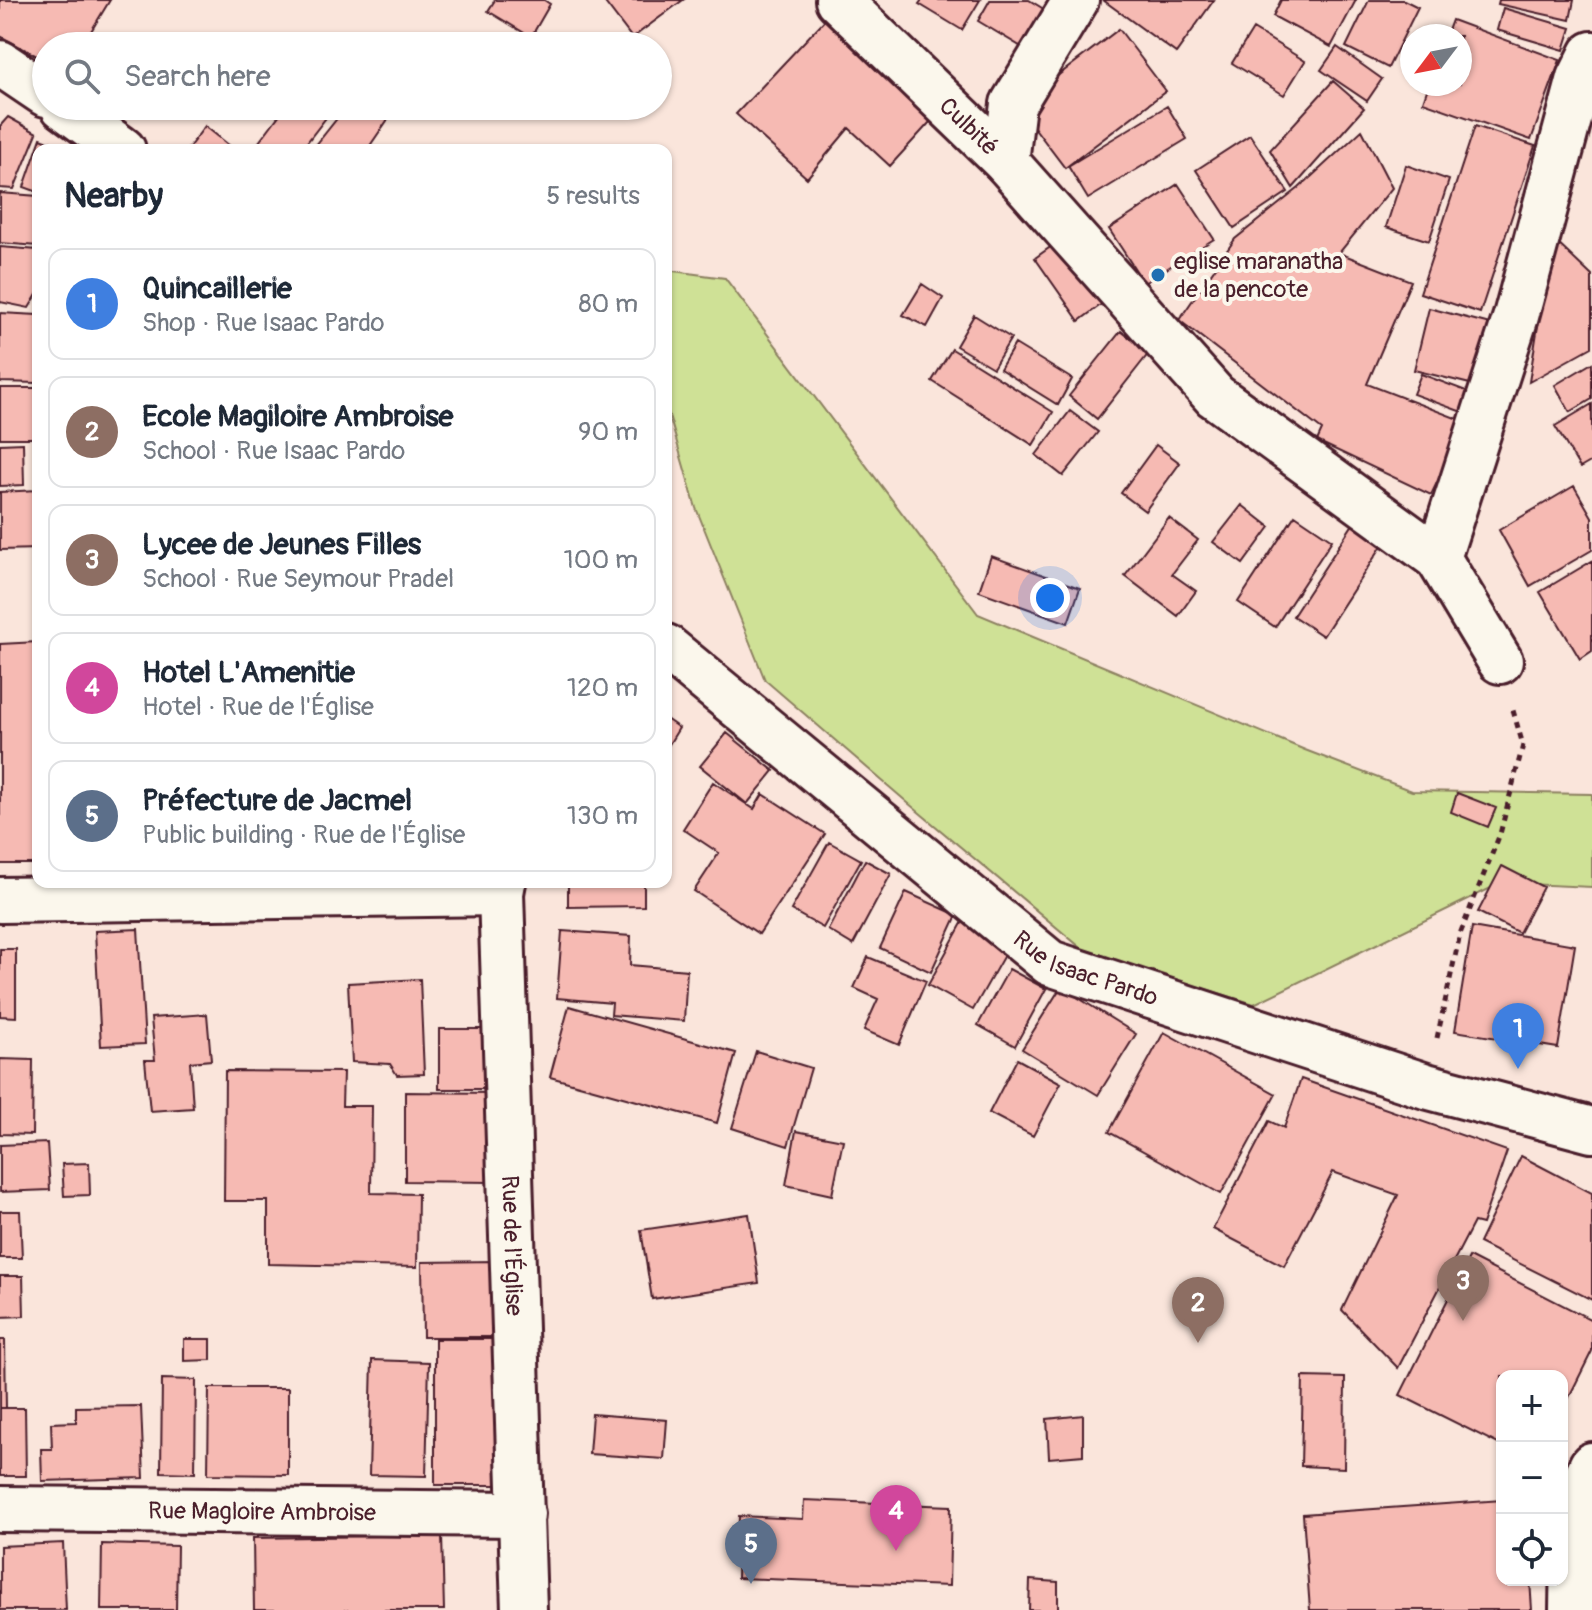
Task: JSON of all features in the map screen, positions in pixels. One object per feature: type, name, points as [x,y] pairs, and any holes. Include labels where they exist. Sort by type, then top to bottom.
[{"type":"street","name":"Culbité","points":[[838,0],[1006,162]]},
{"type":"street","name":"Culbité","points":[[1006,162],[1013,104],[1076,0]]},
{"type":"street","points":[[1438,558],[1516,316],[1580,78],[1592,54]]},
{"type":"street","points":[[0,63],[32,85]]},
{"type":"street","points":[[82,120],[115,144]]},
{"type":"street","points":[[1006,162],[1215,396],[1438,558],[1500,661]]},
{"type":"street","name":"Rue Isaac Pardo","points":[[672,652],[1050,963],[1426,1086],[1592,1130]]},
{"type":"street","points":[[0,900],[502,888]]},
{"type":"street","name":"Rue de l'Église","points":[[502,888],[524,1610]]},
{"type":"street","points":[[1572,1610],[1573,1552],[1581,1488],[1592,1465]]},
{"type":"street","name":"Rue Magloire Ambroise","points":[[0,1509],[522,1514]]},
{"type":"path","points":[[1426,1086],[1460,934],[1500,834],[1523,745],[1500,661]]},
{"type":"green space","points":[[672,271],[725,278],[978,614],[1305,750],[1412,791],[1592,794],[1592,887],[1501,883],[1254,1004],[1086,952],[765,680],[696,508],[672,426]]},
{"type":"building","points":[[0,0],[110,0],[91,32],[32,32],[32,53],[0,36]]},
{"type":"building","points":[[495,0],[544,0],[550,4],[534,32],[523,32],[488,11]]},
{"type":"building","points":[[603,0],[683,0],[640,32],[627,32]]},
{"type":"building","points":[[922,0],[980,0],[962,30],[919,4]]},
{"type":"building","points":[[990,0],[1029,0],[1047,11],[1025,49],[978,21]]},
{"type":"building","points":[[1103,0],[1214,0],[1176,53]]},
{"type":"building","points":[[1281,0],[1356,0],[1331,47],[1273,16]]},
{"type":"building","points":[[1369,0],[1404,0],[1418,7],[1410,24],[1400,24],[1400,44],[1388,68],[1346,47]]},
{"type":"building","points":[[1499,0],[1574,0],[1570,20],[1498,4]]},
{"type":"building","points":[[1503,8],[1571,28],[1564,50],[1497,30]]},
{"type":"building","points":[[834,10],[941,110],[890,166],[849,128],[807,178],[736,114]]},
{"type":"building","points":[[1472,27],[1560,60],[1531,140],[1423,102],[1425,96],[1472,96]]},
{"type":"building","points":[[1119,29],[1166,91],[1065,168],[1018,106]]},
{"type":"building","points":[[1253,29],[1305,61],[1284,95],[1232,63]]},
{"type":"building","points":[[1337,47],[1382,79],[1367,101],[1321,70]]},
{"type":"building","points":[[1333,81],[1364,108],[1293,188],[1270,150]]},
{"type":"building","points":[[1167,106],[1187,139],[1088,199],[1068,166]]},
{"type":"building","points":[[8,117],[37,133],[14,189],[0,188],[0,126]]},
{"type":"building","points":[[276,120],[324,120],[306,144],[258,144]]},
{"type":"building","points":[[336,120],[387,120],[371,144],[317,144]]},
{"type":"building","points":[[205,126],[228,144],[192,144]]},
{"type":"building","points":[[1475,126],[1535,146],[1480,313],[1420,293]]},
{"type":"building","points":[[1362,130],[1392,188],[1339,253],[1411,281],[1367,384],[1466,422],[1431,495],[1317,441],[1322,430],[1179,320],[1235,239],[1299,188]]},
{"type":"building","points":[[1250,135],[1288,192],[1234,228],[1196,170]]},
{"type":"building","points":[[41,138],[56,144],[39,144]]},
{"type":"building","points":[[32,164],[32,190],[24,187]]},
{"type":"building","points":[[1406,165],[1449,180],[1429,241],[1386,227]]},
{"type":"building","points":[[1178,184],[1214,239],[1144,283],[1109,229]]},
{"type":"building","points":[[0,193],[32,196],[32,246],[0,243]]},
{"type":"building","points":[[1066,236],[1110,298],[1079,321],[1035,258]]},
{"type":"building","points":[[1552,238],[1592,276],[1592,347],[1529,382]]},
{"type":"building","points":[[0,247],[32,250],[32,303],[29,308],[0,302]]},
{"type":"building","points":[[922,284],[943,298],[927,327],[903,315]]},
{"type":"building","points":[[1429,308],[1490,324],[1474,385],[1414,370]]},
{"type":"building","points":[[0,313],[32,315],[32,383],[0,382]]},
{"type":"building","points":[[974,315],[1011,338],[993,368],[956,346]]},
{"type":"building","points":[[1121,331],[1149,353],[1097,419],[1069,396]]},
{"type":"building","points":[[1015,344],[1072,379],[1058,405],[1000,369]]},
{"type":"building","points":[[952,349],[1053,412],[1033,445],[932,381]]},
{"type":"building","points":[[1592,363],[1592,399],[1570,412],[1555,385]]},
{"type":"building","points":[[1421,374],[1469,392],[1462,412],[1413,394]]},
{"type":"building","points":[[0,388],[32,388],[32,438],[0,438]]},
{"type":"building","points":[[1592,404],[1592,461],[1580,468],[1555,426]]},
{"type":"building","points":[[1070,411],[1098,432],[1063,476],[1036,455]]},
{"type":"building","points":[[23,443],[24,485],[0,486],[0,444]]},
{"type":"building","points":[[1156,445],[1180,463],[1145,511],[1121,493]]},
{"type":"building","points":[[1574,486],[1592,517],[1592,550],[1530,586],[1499,530]]},
{"type":"building","points":[[32,490],[32,549],[0,550],[0,492]]},
{"type":"building","points":[[1242,505],[1270,527],[1243,564],[1213,542]]},
{"type":"building","points":[[1295,515],[1332,540],[1275,627],[1238,602]]},
{"type":"building","points":[[1169,518],[1198,540],[1172,574],[1196,591],[1178,616],[1125,576]]},
{"type":"building","points":[[1355,521],[1385,541],[1323,636],[1293,616]]},
{"type":"building","points":[[991,556],[1080,588],[1068,623],[979,591]]},
{"type":"building","points":[[1592,561],[1592,651],[1580,659],[1540,592]]},
{"type":"building","points":[[32,642],[32,864],[0,864],[0,644]]},
{"type":"building","points":[[672,723],[679,728],[672,739]]},
{"type":"building","points":[[727,733],[774,771],[747,804],[700,766]]},
{"type":"building","points":[[713,782],[754,809],[763,794],[825,834],[759,934],[694,891],[719,853],[683,829]]},
{"type":"building","points":[[1457,793],[1496,808],[1488,827],[1451,812]]},
{"type":"building","points":[[829,842],[861,860],[823,928],[791,910]]},
{"type":"building","points":[[865,860],[891,874],[853,945],[828,930]]},
{"type":"building","points":[[1502,866],[1543,887],[1519,933],[1478,912]]},
{"type":"building","points":[[568,888],[644,888],[644,906],[568,907]]},
{"type":"building","points":[[906,892],[957,915],[931,972],[880,948]]},
{"type":"building","points":[[966,916],[1012,941],[973,1010],[928,985]]},
{"type":"building","points":[[1472,927],[1575,945],[1558,1048],[1455,1031]]},
{"type":"building","points":[[138,929],[145,1044],[101,1046],[95,931]]},
{"type":"building","points":[[562,931],[631,936],[630,965],[687,970],[684,1021],[611,1015],[612,1003],[557,998]]},
{"type":"building","points":[[0,949],[16,949],[16,1017],[0,1016]]},
{"type":"building","points":[[868,957],[926,981],[899,1045],[864,1030],[878,999],[854,988]]},
{"type":"building","points":[[1009,969],[1046,989],[1015,1046],[978,1025]]},
{"type":"building","points":[[420,979],[424,1074],[397,1075],[390,1064],[352,1062],[348,983]]},
{"type":"building","points":[[1061,987],[1136,1034],[1098,1095],[1022,1049]]},
{"type":"building","points":[[569,1006],[736,1053],[717,1123],[550,1077]]},
{"type":"building","points":[[207,1014],[211,1060],[190,1062],[193,1108],[150,1111],[145,1060],[155,1060],[151,1018]]},
{"type":"building","points":[[439,1029],[484,1029],[485,1089],[439,1089]]},
{"type":"building","points":[[1164,1032],[1276,1094],[1221,1194],[1109,1132]]},
{"type":"building","points":[[756,1051],[811,1068],[788,1146],[732,1128]]},
{"type":"building","points":[[0,1059],[33,1060],[32,1135],[0,1134]]},
{"type":"building","points":[[1017,1059],[1061,1083],[1033,1136],[989,1113]]},
{"type":"building","points":[[225,1071],[343,1072],[342,1106],[372,1106],[371,1193],[418,1194],[417,1267],[268,1264],[268,1201],[224,1201]]},
{"type":"building","points":[[1301,1079],[1507,1151],[1482,1224],[1474,1222],[1398,1368],[1342,1310],[1398,1195],[1333,1172],[1284,1266],[1213,1229],[1269,1121],[1284,1128]]},
{"type":"building","points":[[405,1092],[493,1093],[491,1182],[405,1181]]},
{"type":"building","points":[[796,1131],[843,1140],[832,1195],[786,1185]]},
{"type":"building","points":[[47,1143],[50,1190],[0,1192],[0,1145]]},
{"type":"building","points":[[1521,1156],[1592,1193],[1592,1300],[1479,1243]]},
{"type":"building","points":[[89,1163],[90,1195],[64,1196],[62,1164]]},
{"type":"building","points":[[0,1211],[20,1211],[22,1258],[0,1258]]},
{"type":"building","points":[[749,1214],[759,1283],[652,1299],[641,1230]]},
{"type":"building","points":[[1469,1257],[1592,1320],[1592,1351],[1568,1399],[1568,1370],[1496,1370],[1496,1443],[1400,1395]]},
{"type":"building","points":[[495,1261],[496,1337],[423,1337],[422,1262]]},
{"type":"building","points":[[0,1276],[23,1276],[24,1316],[0,1317]]},
{"type":"building","points":[[184,1339],[211,1339],[211,1360],[184,1361]]},
{"type":"building","points":[[435,1339],[495,1339],[497,1485],[435,1485]]},
{"type":"building","points":[[0,1340],[5,1340],[6,1408],[0,1408]]},
{"type":"building","points":[[372,1360],[429,1362],[426,1476],[369,1475]]},
{"type":"building","points":[[1303,1377],[1345,1378],[1344,1468],[1301,1466]]},
{"type":"building","points":[[162,1379],[196,1380],[195,1473],[161,1472]]},
{"type":"building","points":[[209,1388],[288,1388],[288,1475],[208,1474]]},
{"type":"building","points":[[141,1406],[144,1478],[42,1481],[41,1449],[52,1449],[51,1423],[76,1422],[76,1407]]},
{"type":"building","points":[[0,1408],[25,1408],[26,1476],[0,1476]]},
{"type":"building","points":[[592,1414],[667,1420],[664,1459],[589,1454]]},
{"type":"building","points":[[1083,1415],[1083,1455],[1049,1458],[1047,1419]]},
{"type":"building","points":[[804,1500],[951,1506],[949,1586],[737,1578],[739,1516],[803,1519]]},
{"type":"building","points":[[1496,1500],[1496,1586],[1530,1586],[1532,1610],[1310,1610],[1303,1514]]},
{"type":"building","points":[[442,1535],[444,1610],[254,1610],[253,1538]]},
{"type":"building","points":[[63,1543],[66,1610],[0,1610],[0,1546]]},
{"type":"building","points":[[102,1544],[177,1546],[176,1610],[101,1610]]},
{"type":"building","points":[[1030,1580],[1058,1582],[1058,1610],[1029,1610]]},
{"type":"place","name":"eglise maranatha de la pencote","points":[[1158,275]]},
{"type":"place","name":"Quincaillerie","points":[[1518,1069]]},
{"type":"place","name":"Lycee de Jeunes Filles","points":[[1463,1321]]},
{"type":"place","name":"Ecole Magiloire Ambroise","points":[[1198,1343]]},
{"type":"place","name":"Hotel L'Amenitie","points":[[896,1551]]},
{"type":"place","name":"Préfecture de Jacmel","points":[[751,1584]]}]
